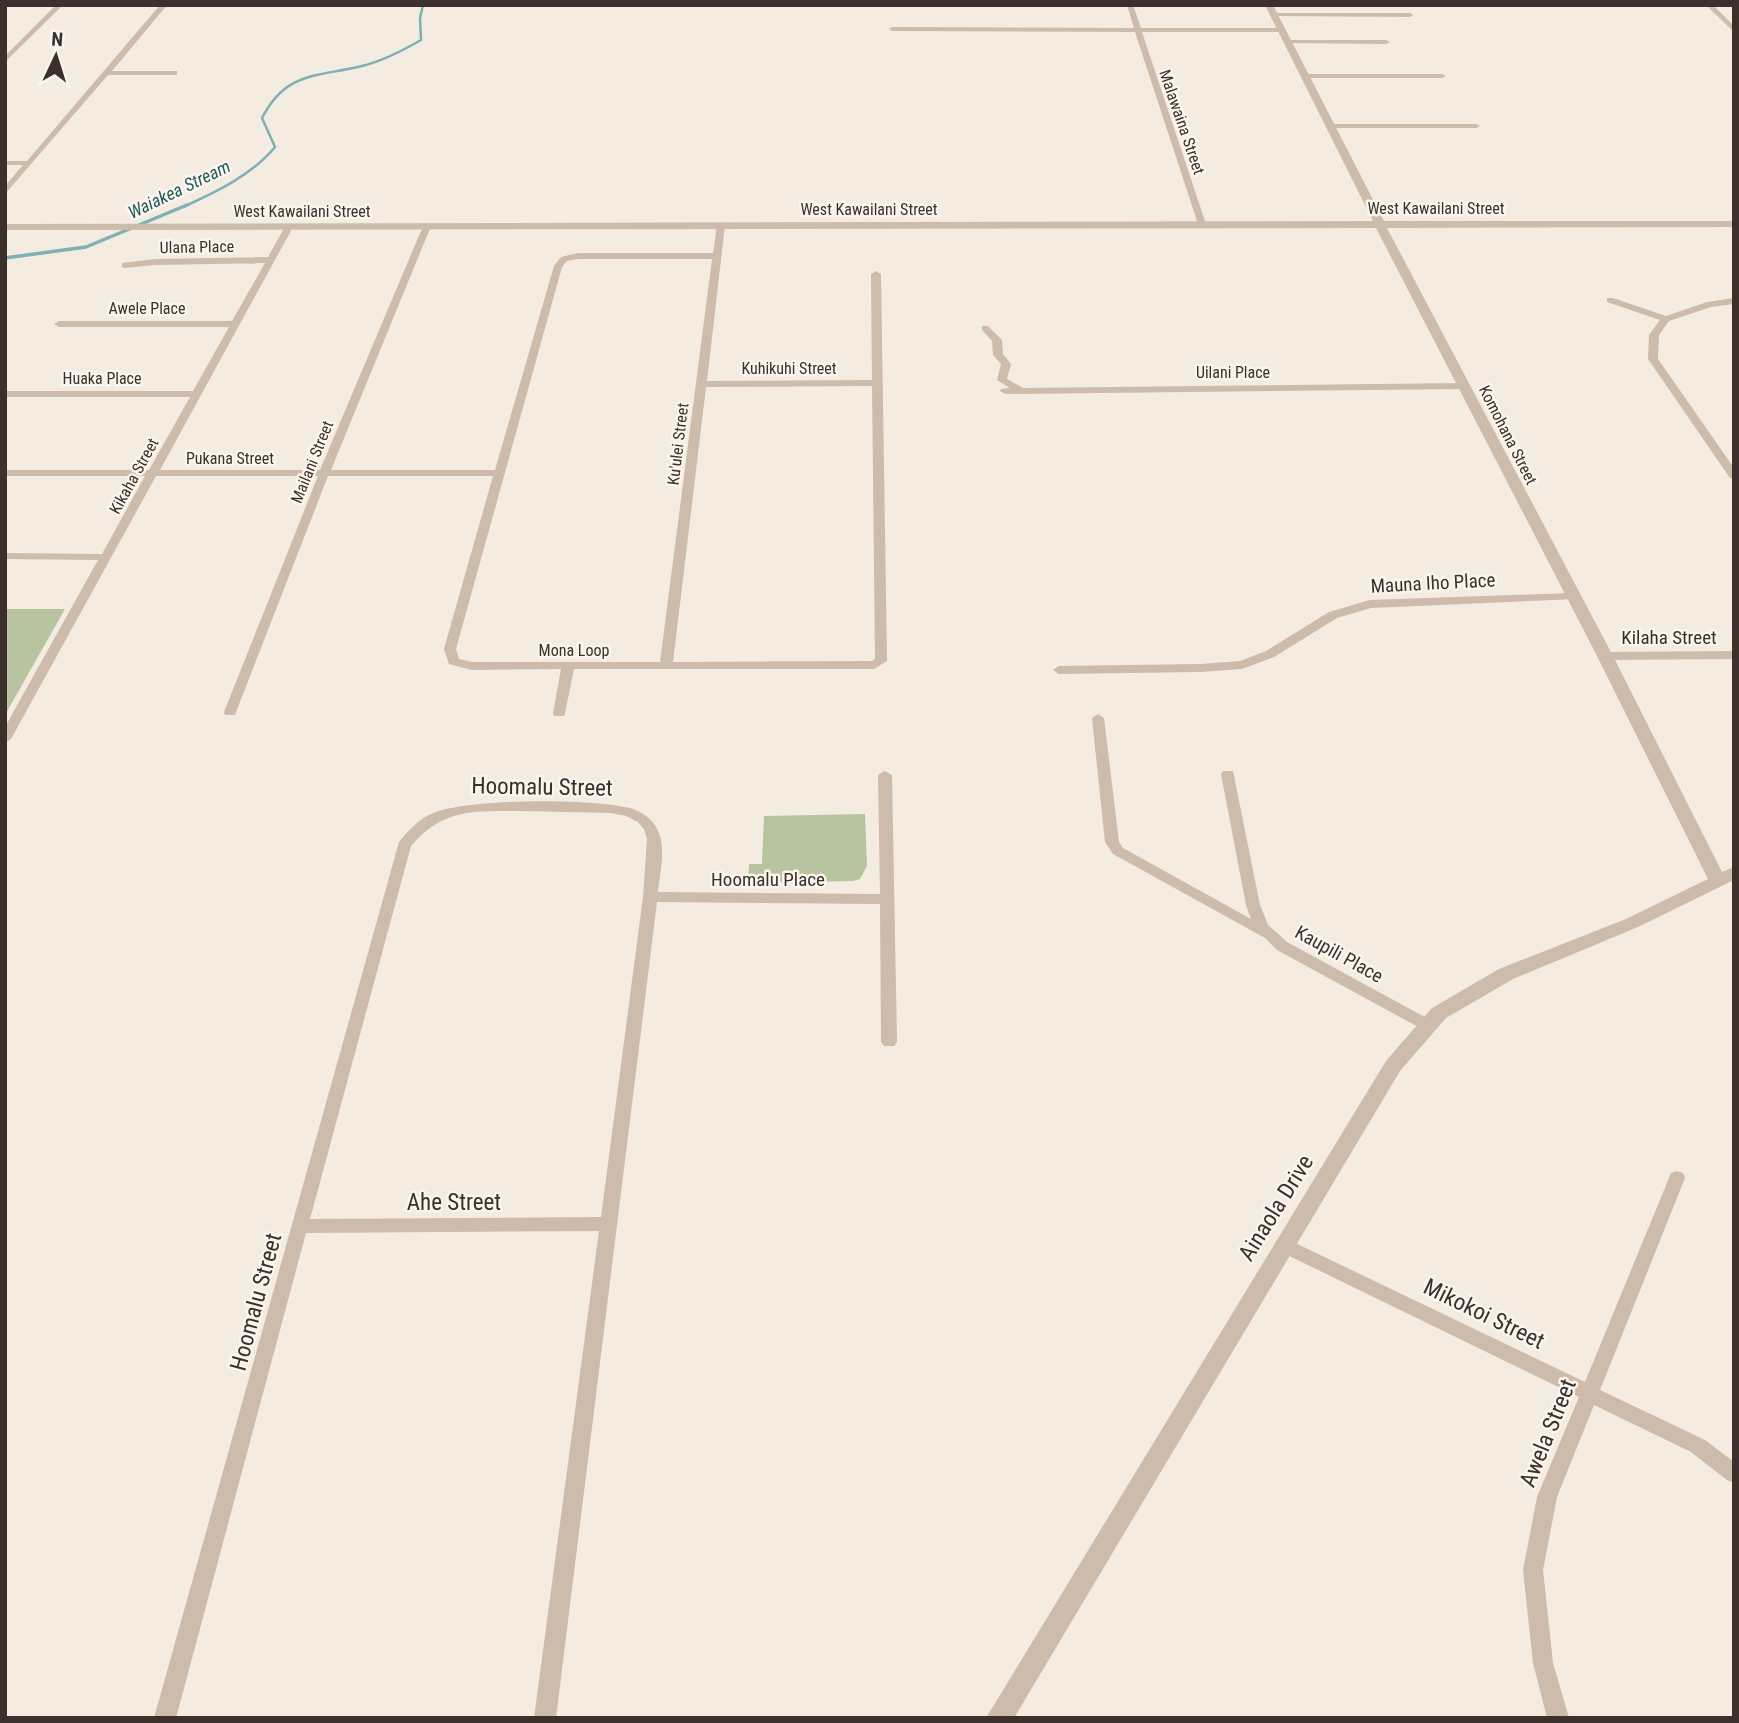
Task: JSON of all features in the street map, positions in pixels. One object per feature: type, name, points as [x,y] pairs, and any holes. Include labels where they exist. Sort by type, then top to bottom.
[{"type":"street","points":[[5,60],[60,5]]},
{"type":"street","points":[[5,192],[164,5]]},
{"type":"street","name":"Malawaina Street","points":[[1130,5],[1202,224]]},
{"type":"street","points":[[1709,5],[1734,30]]},
{"type":"street","points":[[1271,10],[1410,15]]},
{"type":"street","name":"Komohana Street","points":[[1271,10],[1572,597],[1725,876]]},
{"type":"street","points":[[892,29],[1136,29],[1386,42]]},
{"type":"street","points":[[106,73],[174,73]]},
{"type":"street","points":[[1305,76],[1442,76]]},
{"type":"street","points":[[1331,126],[1476,126]]},
{"type":"street","points":[[5,163],[30,163]]},
{"type":"street","name":"West Kawailani Street","points":[[5,227],[1734,224]]},
{"type":"street","name":"Ku'ulei Street","points":[[666,666],[721,225]]},
{"type":"street","name":"Mailani Street","points":[[230,712],[324,474],[427,226]]},
{"type":"street","name":"Kikaha Street","points":[[5,739],[289,227]]},
{"type":"street","name":"Mona Loop","points":[[717,256],[578,256],[564,259],[558,266],[497,473],[450,649],[453,661],[472,666],[874,665],[881,661],[876,274]]},
{"type":"street","name":"Ulana Place","points":[[125,265],[270,260]]},
{"type":"street","points":[[1609,299],[1666,319]]},
{"type":"street","points":[[1734,301],[1710,304],[1666,319],[1654,335],[1653,359],[1734,476]]},
{"type":"street","name":"Awele Place","points":[[59,324],[236,324]]},
{"type":"street","points":[[985,328],[997,340],[998,355],[1006,364],[1002,380],[1026,391]]},
{"type":"street","name":"Kuhikuhi Street","points":[[700,384],[878,383]]},
{"type":"street","name":"Uilani Place","points":[[1005,391],[1463,386]]},
{"type":"street","name":"Huaka Place","points":[[6,394],[198,394]]},
{"type":"street","name":"Pukana Street","points":[[5,473],[497,473]]},
{"type":"street","points":[[5,556],[107,557]]},
{"type":"street","name":"Mauna Iho Place","points":[[1059,670],[1242,665],[1270,654],[1333,615],[1370,604],[1572,597]]},
{"type":"street","name":"Kilaha Street","points":[[1605,656],[1734,655]]},
{"type":"street","points":[[559,713],[568,666]]},
{"type":"street","points":[[1098,718],[1112,842],[1118,851],[1272,936]]},
{"type":"street","name":"Kaupili Place","points":[[1228,774],[1253,905],[1262,927],[1282,946],[1427,1025]]},
{"type":"street","points":[[885,775],[889,1042]]},
{"type":"street","name":"Hoomalu Street","points":[[165,1718],[404,845],[418,828],[439,815],[464,807],[629,811],[643,818],[652,827],[654,839],[650,897],[545,1718]]},
{"type":"street","name":"Ainaola Drive","points":[[999,1718],[1393,1066],[1427,1025],[1439,1013],[1506,974],[1632,923],[1725,876]]},
{"type":"street","name":"Hoomalu Place","points":[[650,897],[885,899]]},
{"type":"street","name":"Awela Street","points":[[1558,1718],[1543,1663],[1533,1570],[1547,1497],[1677,1178]]},
{"type":"street","name":"Ahe Street","points":[[301,1226],[607,1224]]},
{"type":"street","name":"Mikokoi Street","points":[[1283,1245],[1698,1446],[1734,1474]]},
{"type":"green space","points":[[5,609],[65,609],[5,715]]},
{"type":"green space","points":[[865,814],[867,866],[860,879],[748,883],[749,864],[762,864],[764,816]]},
{"type":"waterway","name":"Waiakea Stream","points":[[183,207],[221,189],[256,166],[275,147],[262,118],[271,103],[292,84],[304,78],[377,61],[421,40],[420,18],[423,5]]},
{"type":"waterway","name":"Waiakea Stream","points":[[5,258],[86,247],[187,205]]}]
